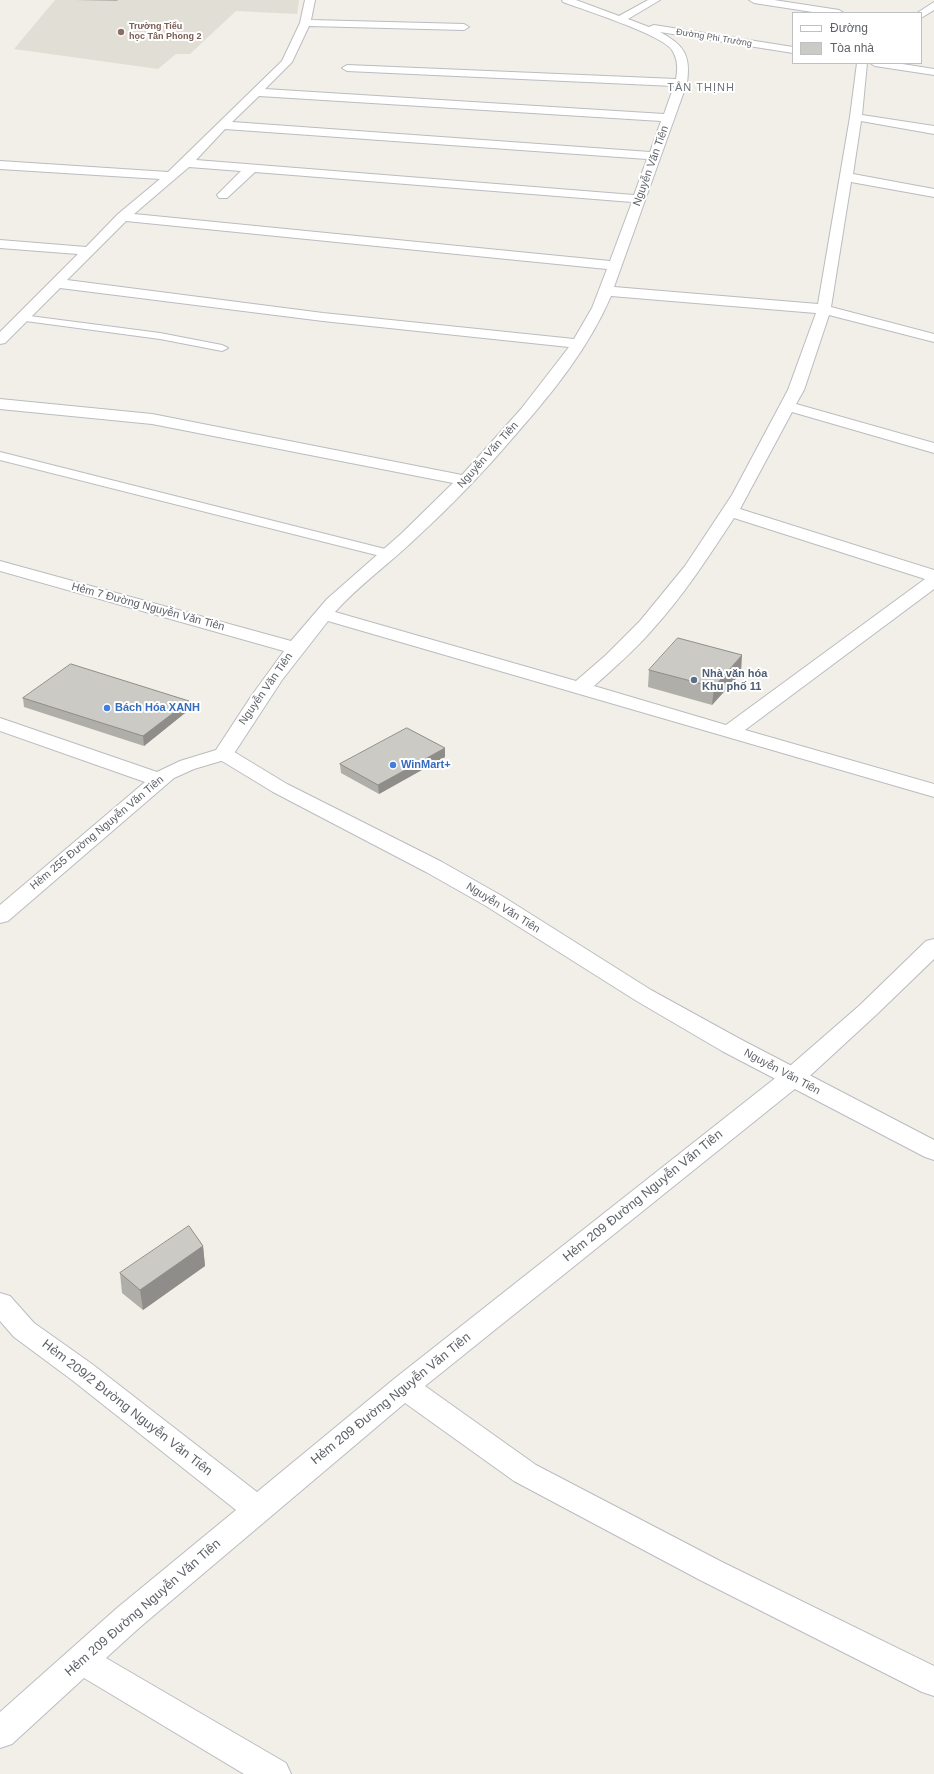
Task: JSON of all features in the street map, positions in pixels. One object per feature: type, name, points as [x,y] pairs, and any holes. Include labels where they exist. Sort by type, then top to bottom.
[{"type":"street","points":[[0,340],[122,217],[186,163],[287,62],[305,23],[310,0]]},
{"type":"street","name":"Nguyễn Văn Tiên","points":[[568,0],[635,25],[670,42],[676,47],[682,59],[683,66],[680,82],[668,118],[606,291],[593,320],[579,344],[546,390],[466,481],[324,614],[295,648],[252,709],[224,754],[280,788],[434,867],[494,901],[643,995],[792,1078],[934,1151]]},
{"type":"street","points":[[619,20],[654,0]]},
{"type":"street","points":[[754,0],[832,12]]},
{"type":"street","points":[[922,14],[934,5]]},
{"type":"street","points":[[305,23],[464,27]]},
{"type":"street","name":"Đường Phi Trường","points":[[635,25],[792,50]]},
{"type":"street","points":[[580,688],[630,643],[663,606],[692,569],[740,495],[788,406],[813,344],[824,309],[856,117],[862,64]]},
{"type":"street","points":[[881,64],[934,72]]},
{"type":"street","points":[[347,68],[680,82]]},
{"type":"street","points":[[256,92],[668,118]]},
{"type":"street","points":[[856,117],[934,130]]},
{"type":"street","points":[[222,126],[654,156]]},
{"type":"street","points":[[186,163],[639,199]]},
{"type":"street","points":[[0,165],[171,176]]},
{"type":"street","points":[[223,195],[252,168]]},
{"type":"street","points":[[846,177],[934,193]]},
{"type":"street","points":[[122,217],[614,266]]},
{"type":"street","points":[[0,244],[88,251]]},
{"type":"street","points":[[56,282],[323,317],[579,344]]},
{"type":"street","points":[[606,291],[824,309],[934,338]]},
{"type":"street","points":[[0,404],[152,419],[466,481]]},
{"type":"street","points":[[788,406],[934,448]]},
{"type":"street","points":[[730,511],[934,576]]},
{"type":"street","name":"Hẻm 7 Đường Nguyễn Văn Tiên","points":[[0,566],[295,648]]},
{"type":"street","points":[[729,732],[934,581]]},
{"type":"street","points":[[324,614],[934,791]]},
{"type":"street","points":[[0,724],[159,780]]},
{"type":"street","name":"Hẻm 255 Đường Nguyễn Văn Tiên","points":[[0,916],[159,780],[176,769],[224,754]]},
{"type":"street","name":"Hẻm 209 Đường Nguyễn Văn Tiên","points":[[0,1733],[128,1618],[404,1387],[792,1078],[868,1010],[934,946]]},
{"type":"street","name":"Hẻm 209/2 Đường Nguyễn Văn Tiên","points":[[0,1303],[24,1330],[82,1372],[258,1510]]},
{"type":"street","points":[[404,1387],[461,1426],[525,1473],[712,1571],[934,1682]]},
{"type":"street","points":[[82,1660],[274,1774]]},
{"type":"lane","points":[[22,318],[160,336],[222,348]]},
{"type":"lane","points":[[0,456],[388,554]]},
{"type":"shaded area","name":"Trường Tiểu học Tân Phong 2","points":[[55,0],[299,0],[297,14],[236,11],[190,54],[176,54],[158,69],[14,49]]},
{"type":"building","points":[[678,638],[742,655],[714,687],[649,670]]},
{"type":"building","name":"Bách Hóa XANH","points":[[71,664],[189,701],[143,736],[23,698]]},
{"type":"building","name":"WinMart+","points":[[407,728],[445,748],[378,785],[340,764]]},
{"type":"building","points":[[189,1226],[203,1246],[140,1290],[120,1273]]},
{"type":"place","name":"Trường Tiểu học Tân Phong 2","points":[[121,32]]},
{"type":"place","name":"Nhà văn hóa Khu phố 11","points":[[694,680]]},
{"type":"place","name":"Bách Hóa XANH","points":[[107,708]]},
{"type":"place","name":"WinMart+","points":[[393,765]]},
{"type":"district","name":"TÂN THỊNH","points":[[701,88]]}]
